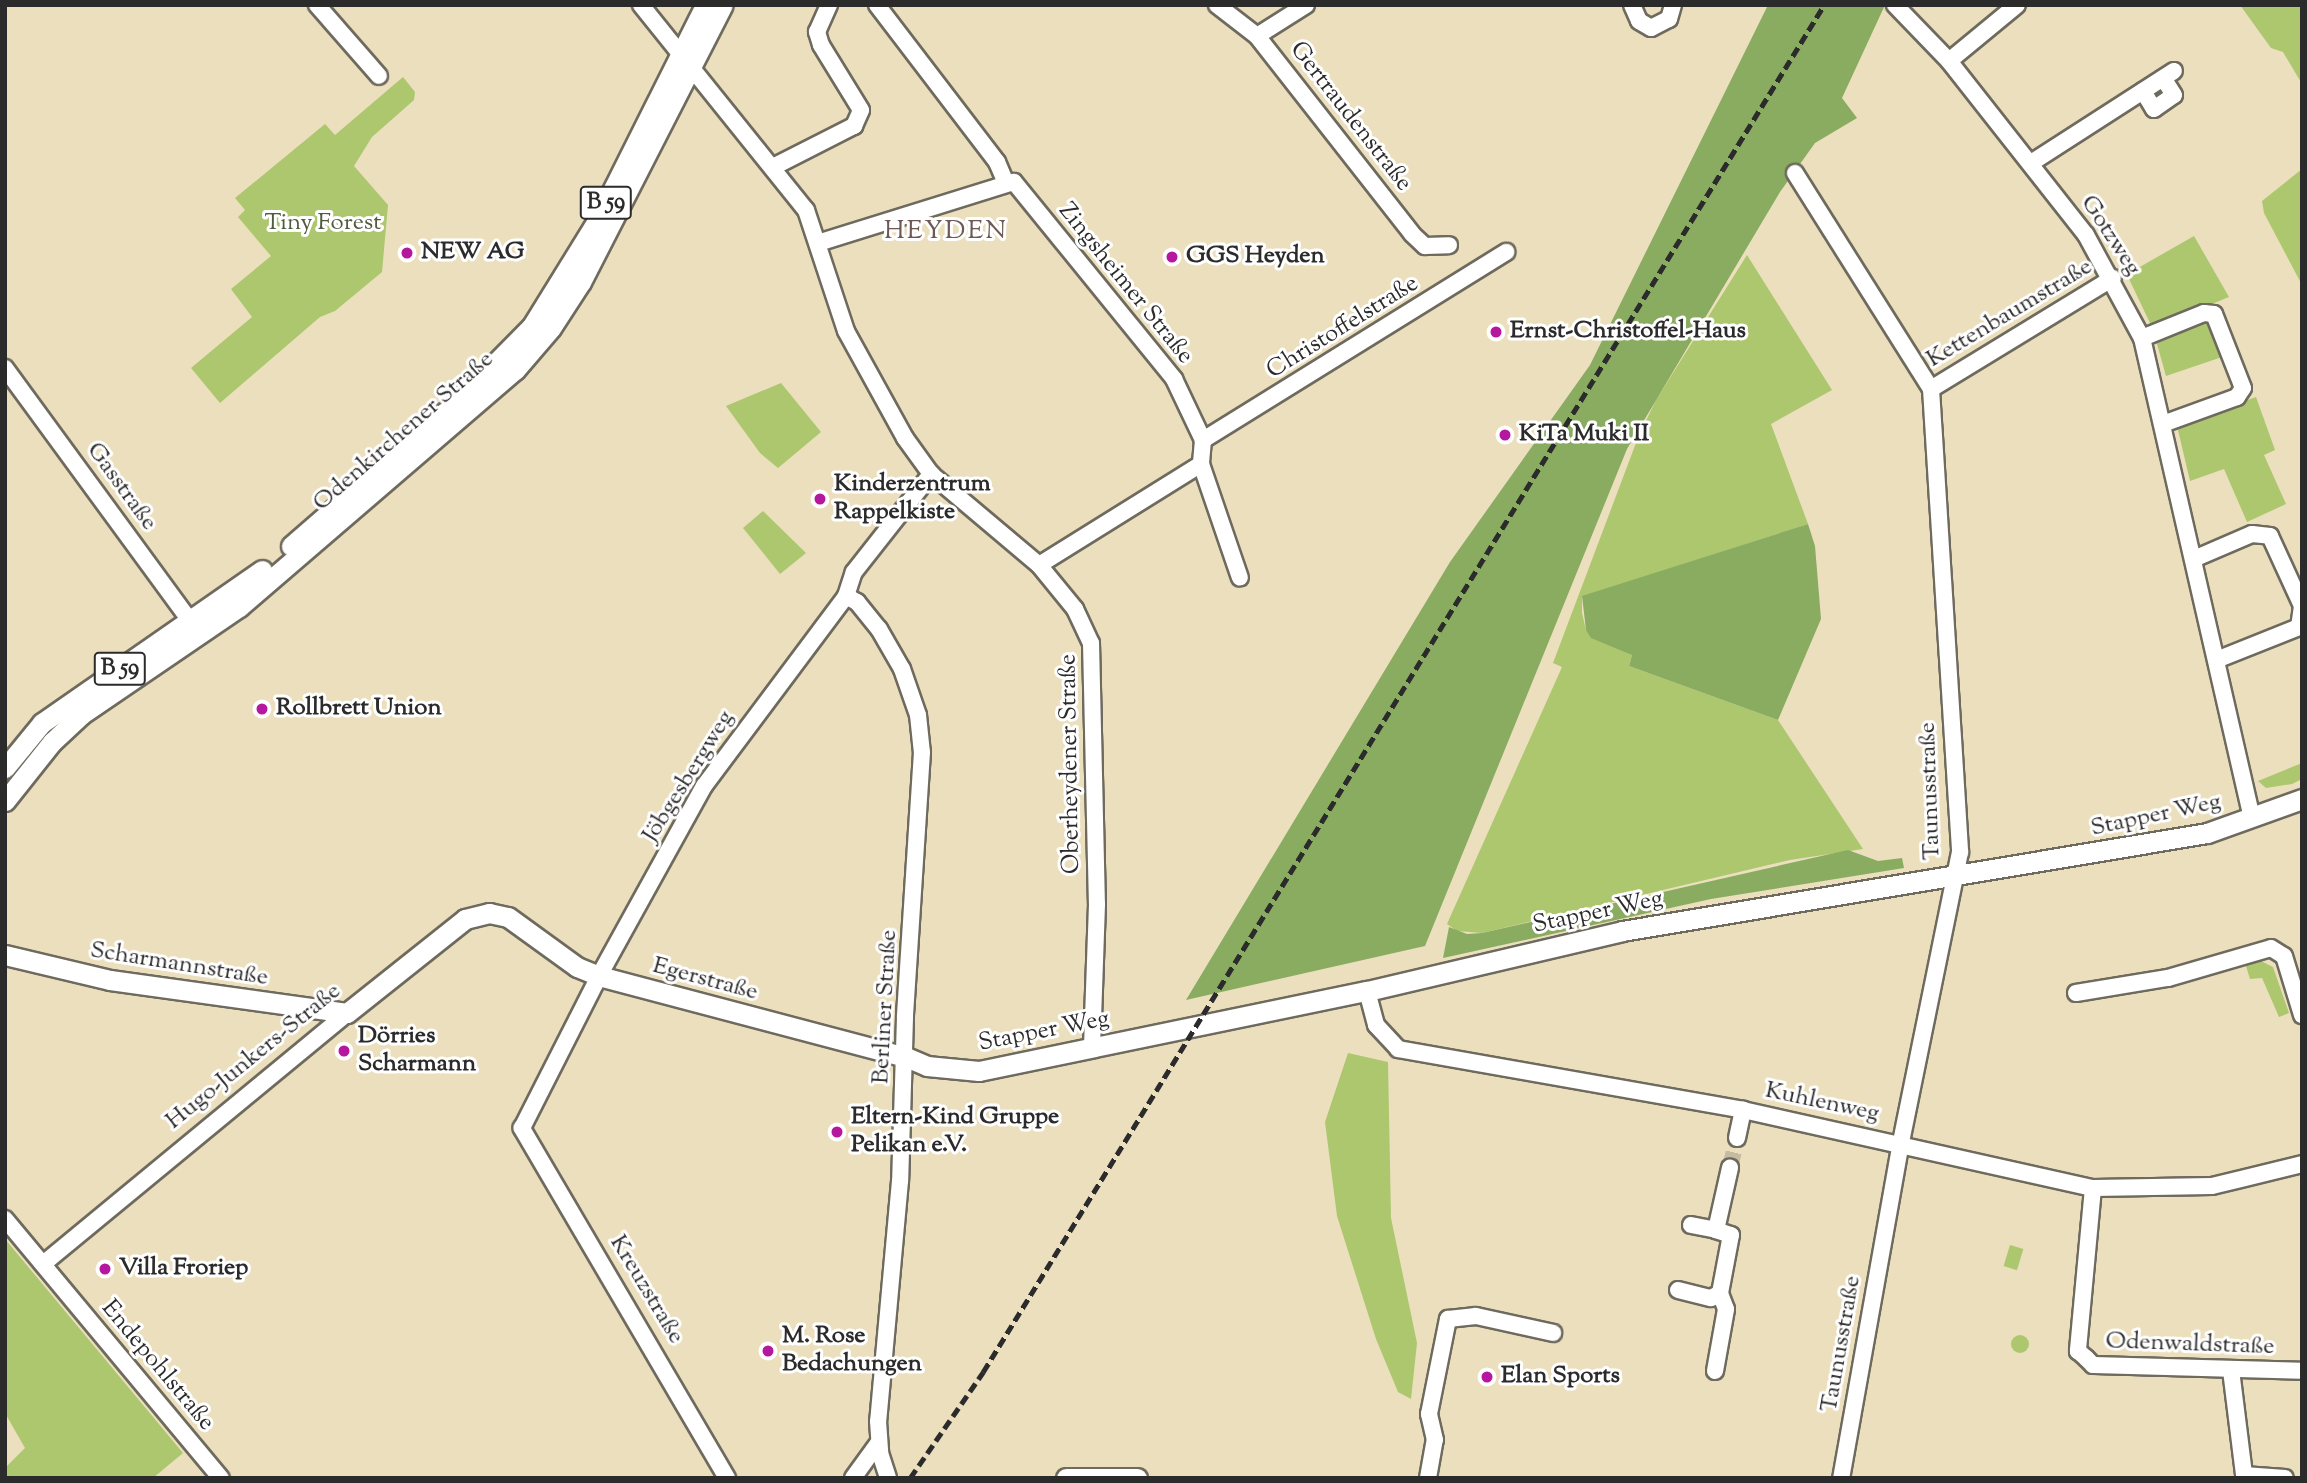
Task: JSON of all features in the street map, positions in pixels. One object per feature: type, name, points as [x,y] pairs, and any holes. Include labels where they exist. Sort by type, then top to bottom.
[{"type":"main road","name":"Odenkirchener Straße","points":[[685,64],[705,5]]},
{"type":"main road","name":"Odenkirchener Straße","points":[[5,801],[52,742],[82,714],[195,627],[277,559],[519,341],[573,264],[685,64],[723,5]]},
{"type":"main road","name":"Odenkirchener Straße","points":[[5,768],[42,723],[195,627]]},
{"type":"main road","name":"Stapper Weg","points":[[906,1057],[947,1071],[979,1071],[1367,991],[1622,931],[1811,896],[2160,843],[2252,819],[2302,799]]},
{"type":"main road","name":"Hugo-Junkers-Straße","points":[[347,1013],[465,919],[489,913],[508,917]]},
{"type":"main road","name":"Egerstraße","points":[[508,917],[577,967],[599,976],[906,1057]]},
{"type":"main road","name":"Scharmannstraße","points":[[5,955],[110,980],[347,1013]]},
{"type":"main road","points":[[1066,1478],[1138,1478]]},
{"type":"street","points":[[317,5],[379,76]]},
{"type":"street","name":"Oberheydener Straße","points":[[641,5],[685,64],[775,166],[806,210],[821,242],[846,331],[881,398],[931,474],[1039,565],[1075,608],[1094,652],[1097,904],[1092,1048]]},
{"type":"street","points":[[775,166],[854,126],[861,110],[817,32],[829,5]]},
{"type":"street","name":"Zingsheimer Straße","points":[[877,5],[997,162],[1010,183],[1174,379],[1203,440]]},
{"type":"street","name":"Gertraudenstraße","points":[[1217,5],[1257,36],[1412,234],[1425,246],[1448,245]]},
{"type":"street","points":[[1257,36],[1306,5]]},
{"type":"street","points":[[1632,5],[1639,21],[1651,28],[1669,19],[1673,5]]},
{"type":"street","name":"Gotzweg","points":[[1895,5],[1948,61],[2031,163],[2113,278],[2142,338],[2196,558],[2252,819]]},
{"type":"street","points":[[1948,61],[2017,5]]},
{"type":"street","points":[[2031,163],[2169,74]]},
{"type":"street","name":"Taunusstraße","points":[[1795,173],[1931,388],[1960,852],[1901,1142],[1841,1478]]},
{"type":"street","points":[[821,242],[1010,183]]},
{"type":"street","name":"Christoffelstraße","points":[[1203,440],[1506,252]]},
{"type":"street","name":"Kettenbaumstraße","points":[[1931,388],[2113,278]]},
{"type":"street","points":[[2142,338],[2204,313],[2214,314],[2242,388],[2237,397],[2164,424]]},
{"type":"street","name":"Gasstraße","points":[[5,368],[195,627]]},
{"type":"street","points":[[1203,440],[1201,464],[1240,578]]},
{"type":"street","points":[[1039,565],[1201,464]]},
{"type":"street","name":"Jöbgesbergweg","points":[[523,1128],[599,976],[704,786],[846,596],[854,572],[931,474]]},
{"type":"street","points":[[2196,558],[2252,534],[2270,536],[2302,606],[2299,627],[2219,659]]},
{"type":"street","name":"Berliner Straße","points":[[846,596],[857,602],[879,629],[902,669],[918,715],[922,752],[906,1057],[878,1442],[888,1478]]},
{"type":"street","points":[[2076,993],[2168,978],[2271,948],[2284,956],[2302,1015]]},
{"type":"street","name":"Kuhlenweg","points":[[1367,991],[1376,1025],[1398,1049],[1743,1110],[1901,1142],[2092,1188],[2213,1186],[2302,1164]]},
{"type":"street","name":"Hugo-Junkers-Straße","points":[[43,1264],[347,1013]]},
{"type":"street","points":[[1737,1138],[1743,1110]]},
{"type":"street","name":"Kreuzstraße","points":[[523,1128],[720,1458],[727,1478]]},
{"type":"street","points":[[1716,1230],[1730,1168]]},
{"type":"street","name":"Odenwaldstraße","points":[[2092,1188],[2078,1351],[2093,1365],[2302,1371]]},
{"type":"street","name":"Endepohlstraße","points":[[5,1219],[221,1478]]},
{"type":"street","points":[[1691,1225],[1731,1235],[1720,1293],[1726,1309],[1715,1371]]},
{"type":"street","points":[[1678,1290],[1712,1298],[1720,1293]]},
{"type":"street","points":[[1428,1478],[1435,1440],[1429,1414],[1448,1319],[1476,1316],[1553,1333]]},
{"type":"street","points":[[2231,1370],[2244,1475],[2285,1478]]},
{"type":"street","points":[[853,1478],[878,1442]]},
{"type":"green space","points":[[1768,5],[1885,5],[1842,98],[1857,118],[1815,143],[1780,192],[1627,449],[1425,946],[1186,1000],[1450,562],[1590,365]]},
{"type":"green space","points":[[2240,5],[2302,5],[2302,84],[2283,52],[2271,48]]},
{"type":"green space","name":"Tiny Forest","points":[[403,77],[415,92],[414,100],[372,137],[354,166],[388,205],[382,272],[335,311],[320,317],[220,403],[191,368],[252,317],[231,289],[271,256],[238,217],[245,210],[235,198],[325,124],[335,135]]},
{"type":"green space","points":[[2302,169],[2302,285],[2264,213],[2262,201]]},
{"type":"green space","points":[[2194,236],[2229,297],[2156,327],[2150,323],[2129,279],[2131,272]]},
{"type":"green space","points":[[1747,255],[1832,390],[1771,424],[1808,524],[1582,597],[1582,613],[1586,630],[1632,655],[1629,666],[1778,720],[1863,849],[1790,860],[1482,933],[1457,931],[1447,924],[1562,667],[1553,663],[1639,435],[1656,400]]},
{"type":"green space","points":[[2202,321],[2211,325],[2222,357],[2166,376],[2157,344],[2160,337]]},
{"type":"green space","points":[[781,383],[821,432],[778,468],[760,453],[726,406]]},
{"type":"green space","points":[[2256,397],[2275,450],[2264,455],[2286,504],[2247,522],[2224,469],[2190,481],[2178,430],[2181,424]]},
{"type":"green space","points":[[763,511],[806,553],[780,574],[743,528]]},
{"type":"green space","points":[[1808,524],[1815,546],[1821,619],[1778,720],[1629,666],[1632,655],[1591,638],[1586,630],[1582,596]]},
{"type":"green space","points":[[2302,763],[2302,779],[2292,784],[2266,788],[2258,781]]},
{"type":"green space","points":[[1848,850],[1878,861],[1902,858],[1904,868],[1711,899],[1443,958],[1449,927],[1467,934],[1482,933]]},
{"type":"green space","points":[[2261,961],[2273,967],[2289,1013],[2279,1017],[2262,978],[2250,979],[2246,966]]},
{"type":"green space","points":[[1348,1053],[1388,1062],[1391,1218],[1417,1343],[1411,1399],[1398,1392],[1376,1339],[1337,1216],[1325,1122]]},
{"type":"green space","points":[[5,1239],[183,1453],[153,1478],[5,1478],[5,1468],[25,1448],[5,1413]]},
{"type":"green space","points":[[2010,1245],[2023,1249],[2017,1270],[2004,1266]]},
{"type":"green space","points":[[2020,1335],[2026,1338],[2029,1344],[2026,1350],[2020,1353],[2014,1350],[2011,1344],[2014,1338]]},
{"type":"tunnel","points":[[1730,1168],[1737,1138]]},
{"type":"railway","points":[[910,1478],[983,1372],[1824,5]]},
{"type":"place","name":"NEW AG","points":[[407,253]]},
{"type":"place","name":"GGS Heyden","points":[[1172,257]]},
{"type":"place","name":"Ernst-Christoffel-Haus","points":[[1496,332]]},
{"type":"place","name":"KiTa Muki II","points":[[1505,435]]},
{"type":"place","name":"Kinderzentrum Rappelkiste","points":[[820,499]]},
{"type":"place","name":"Rollbrett Union","points":[[262,709]]},
{"type":"place","name":"Dörries Scharmann","points":[[344,1051]]},
{"type":"place","name":"Eltern-Kind Gruppe Pelikan e.V.","points":[[837,1132]]},
{"type":"place","name":"Villa Froriep","points":[[105,1269]]},
{"type":"place","name":"M. Rose Bedachungen","points":[[768,1351]]},
{"type":"place","name":"Elan Sports","points":[[1487,1377]]},
{"type":"district","name":"HEYDEN","points":[[946,232]]}]
